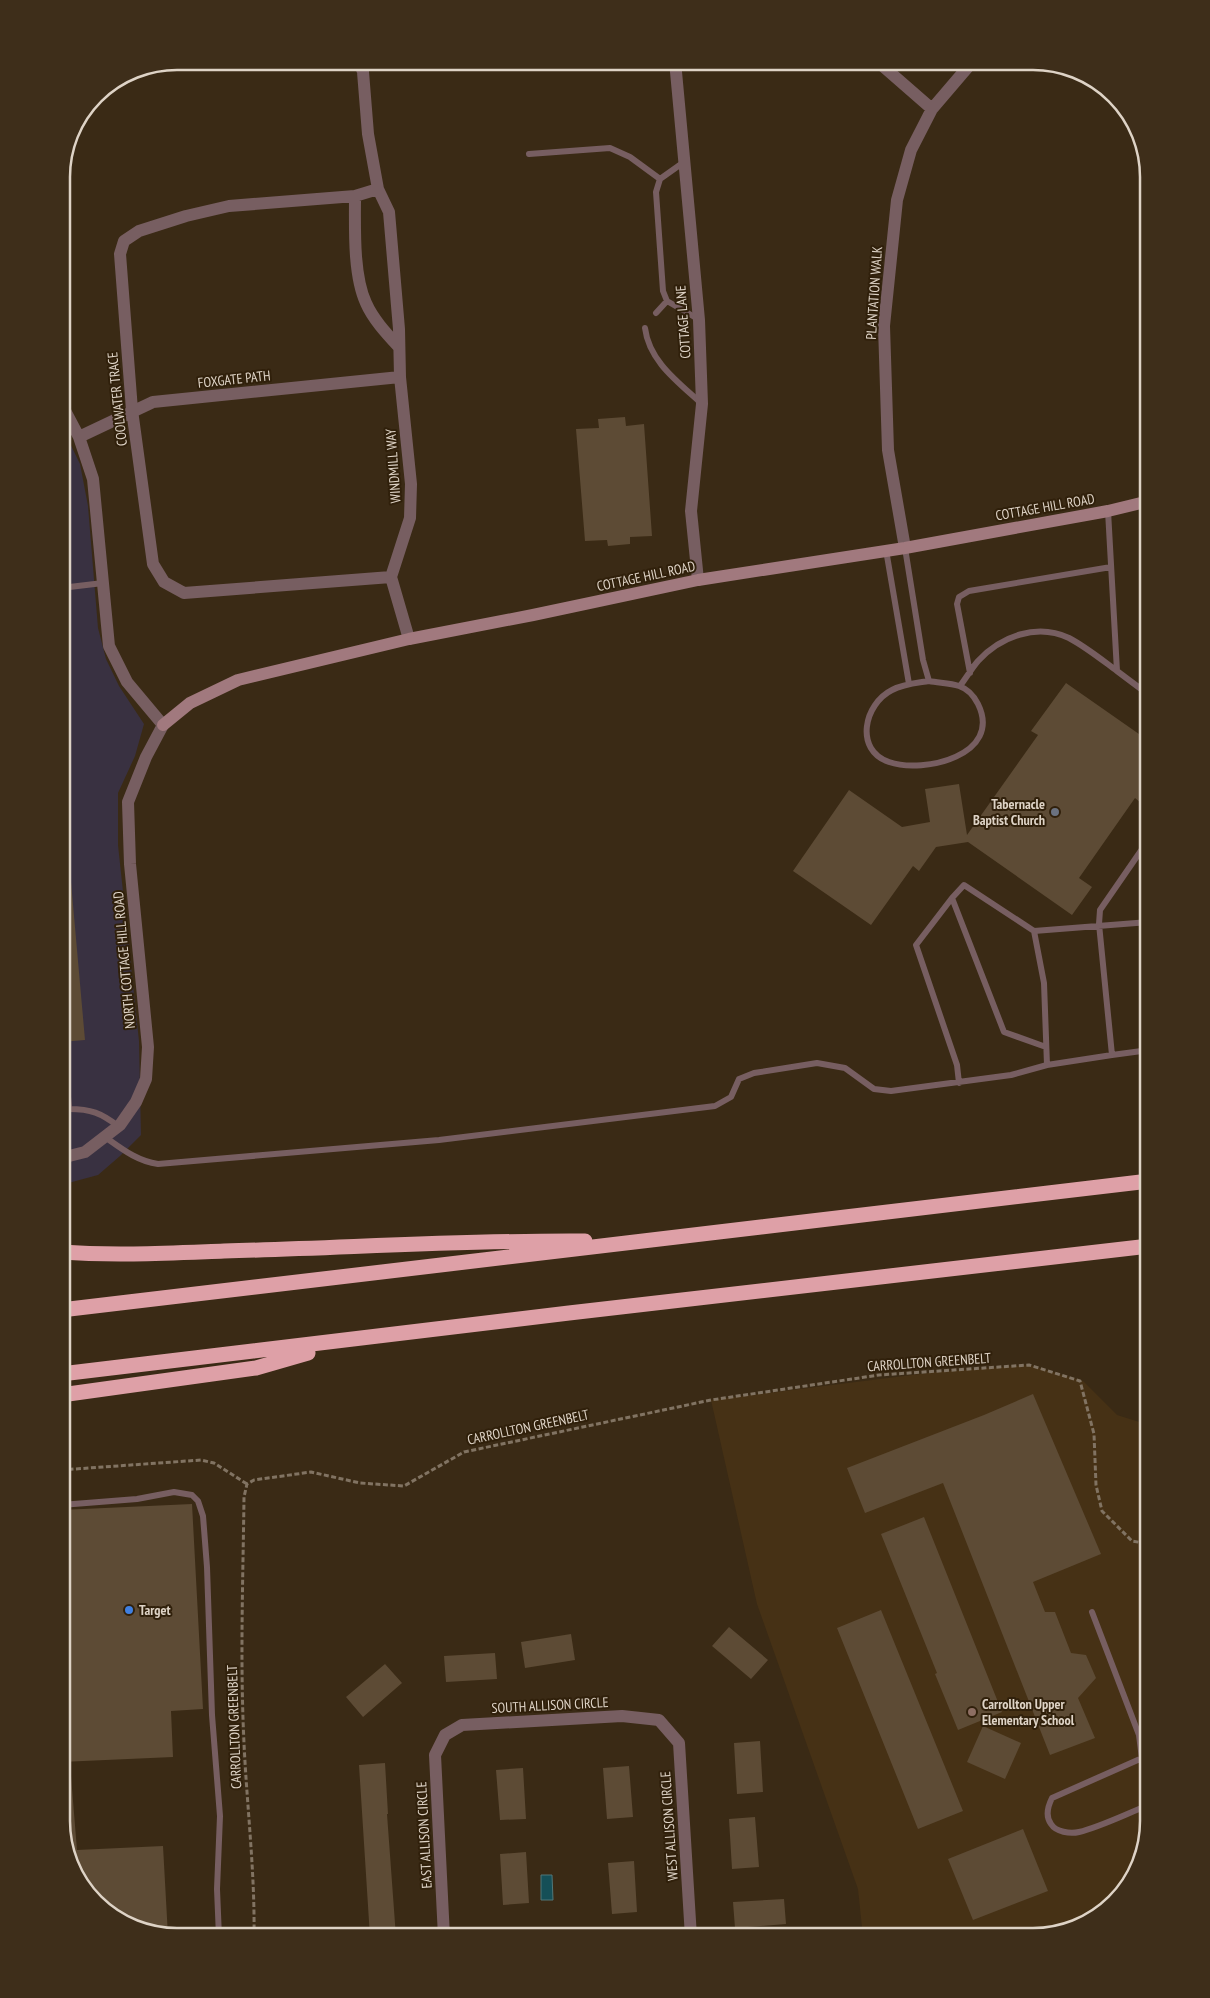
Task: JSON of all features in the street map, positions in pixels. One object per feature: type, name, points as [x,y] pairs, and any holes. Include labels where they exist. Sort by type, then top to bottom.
[{"type":"highway","points":[[70,1309],[1140,1182]]},
{"type":"highway","points":[[70,1252],[169,1253],[542,1240],[646,1242]]},
{"type":"highway","points":[[70,1373],[1140,1247]]},
{"type":"highway","points":[[70,1394],[256,1368],[348,1341]]},
{"type":"street","name":"WINDMILL WAY","points":[[362,70],[368,134],[378,189],[389,212],[399,329],[400,377],[411,484],[410,518],[391,577]]},
{"type":"street","name":"COTTAGE LANE","points":[[676,70],[699,320],[702,404],[691,511],[698,580]]},
{"type":"street","points":[[886,70],[932,109]]},
{"type":"street","name":"PLANTATION WALK","points":[[905,548],[888,450],[884,326],[897,200],[911,150],[932,109],[965,70]]},
{"type":"street","name":"COOLWATER TRACE","points":[[378,189],[355,196],[229,206],[186,216],[139,231],[124,241],[120,254],[132,410],[153,564],[164,582],[184,593],[391,577]]},
{"type":"street","points":[[355,196],[360,285],[372,315],[398,346]]},
{"type":"street","name":"FOXGATE PATH","points":[[79,436],[153,402],[400,377]]},
{"type":"street","points":[[70,419],[79,436],[93,479],[110,646],[127,682],[163,724]]},
{"type":"street","name":"COTTAGE HILL ROAD","points":[[163,724],[190,703],[238,680],[409,638],[533,615],[698,580],[905,548],[1108,511],[1140,503]]},
{"type":"street","points":[[391,577],[409,638]]},
{"type":"street","name":"NORTH COTTAGE HILL ROAD","points":[[70,1156],[85,1152],[118,1126],[136,1102],[146,1079],[148,1047],[130,864],[128,802],[146,757],[163,724]]},
{"type":"street","name":"SOUTH ALLISON CIRCLE","points":[[444,1735],[462,1725],[622,1716],[659,1720]]},
{"type":"street","name":"WEST ALLISON CIRCLE","points":[[659,1720],[679,1743],[690,1928]]},
{"type":"street","name":"EAST ALLISON CIRCLE","points":[[444,1735],[435,1755],[444,1928]]},
{"type":"lane","points":[[529,154],[610,148],[630,157],[660,179]]},
{"type":"lane","points":[[684,162],[660,179],[656,192],[663,291],[667,302],[699,320]]},
{"type":"lane","points":[[656,313],[667,302]]},
{"type":"lane","points":[[645,328],[646,337],[664,370],[702,404]]},
{"type":"lane","points":[[1108,511],[1117,671]]},
{"type":"lane","points":[[905,548],[923,660],[929,681]]},
{"type":"lane","points":[[886,550],[908,684]]},
{"type":"lane","points":[[970,673],[957,604],[959,597],[969,591],[1111,567]]},
{"type":"lane","points":[[70,587],[104,583]]},
{"type":"lane","points":[[960,686],[978,661],[997,645],[1017,634],[1036,631],[1054,633],[1069,638],[1140,688]]},
{"type":"lane","points":[[929,681],[960,686],[973,695],[983,718],[977,741],[965,752],[952,759],[917,766],[890,762],[880,757],[873,751],[867,739],[866,727],[869,714],[891,690],[908,684],[929,681]]},
{"type":"lane","points":[[1112,1055],[1099,924],[1100,910],[1140,852]]},
{"type":"lane","points":[[959,1083],[957,1065],[916,945],[964,884],[1034,931],[1099,924],[1140,922]]},
{"type":"lane","points":[[952,898],[1004,1032],[1046,1047]]},
{"type":"lane","points":[[1034,931],[1044,983],[1047,1065]]},
{"type":"lane","points":[[104,1137],[135,1157],[146,1162],[158,1164],[449,1139],[716,1106],[731,1097],[739,1079],[754,1073],[817,1063],[846,1068],[874,1089],[890,1091],[1011,1076],[1047,1065],[1140,1051]]},
{"type":"lane","points":[[70,1109],[84,1109],[101,1114],[118,1126]]},
{"type":"lane","points":[[70,1504],[137,1499],[174,1492],[192,1495],[198,1501],[202,1516],[207,1567],[212,1715],[220,1816],[217,1889],[219,1928]]},
{"type":"lane","points":[[1092,1612],[1139,1735],[1140,1743]]},
{"type":"lane","points":[[1140,1759],[1052,1798],[1049,1805],[1048,1819],[1053,1826],[1066,1833],[1079,1832],[1140,1808]]},
{"type":"path","name":"CARROLLTON GREENBELT","points":[[254,1928],[255,1892],[244,1743],[241,1615],[244,1497],[247,1484],[254,1480],[311,1472],[360,1483],[404,1486],[464,1452],[711,1400],[879,1376],[1029,1365],[1080,1381],[1094,1434],[1096,1485],[1102,1511],[1132,1541],[1140,1542]]},
{"type":"path","points":[[70,1469],[201,1460],[214,1463],[247,1484]]},
{"type":"shaded area","points":[[70,443],[80,464],[88,506],[98,628],[106,659],[119,686],[144,724],[135,756],[118,793],[118,845],[139,1041],[141,1135],[98,1175],[70,1183]]},
{"type":"shaded area","name":"Carrollton Upper Elementary School","points":[[1029,1365],[1083,1381],[1117,1415],[1140,1422],[1139,1835],[1132,1862],[1126,1875],[1109,1897],[1086,1914],[1054,1926],[1040,1928],[862,1928],[858,1889],[757,1604],[711,1400],[936,1372]]},
{"type":"water","points":[[541,1875],[552,1875],[553,1900],[541,1900]]},
{"type":"building","points":[[625,417],[626,426],[644,424],[652,536],[630,537],[630,544],[608,546],[607,540],[585,541],[576,429],[599,428],[598,419]]},
{"type":"building","name":"Tabernacle Baptist Church","points":[[1066,683],[1140,735],[1140,802],[1135,798],[1079,878],[1092,887],[1072,915],[968,842],[936,847],[919,871],[913,866],[871,925],[793,871],[849,790],[902,827],[930,822],[925,789],[959,784],[967,835],[1038,735],[1031,731]]},
{"type":"building","points":[[70,882],[85,1040],[70,1041]]},
{"type":"building","points":[[1033,1394],[1101,1554],[1033,1582],[1045,1612],[1055,1612],[1071,1653],[1086,1655],[1096,1678],[1078,1698],[1095,1738],[1050,1755],[943,1483],[865,1513],[847,1468]]},
{"type":"building","name":"Target","points":[[192,1504],[203,1709],[171,1711],[173,1757],[70,1762],[70,1510]]},
{"type":"building","points":[[924,1517],[1002,1712],[958,1730],[881,1534]]},
{"type":"building","points":[[881,1610],[963,1811],[918,1829],[837,1628]]},
{"type":"building","points":[[729,1627],[768,1660],[751,1679],[712,1646]]},
{"type":"building","points":[[571,1634],[575,1660],[525,1668],[521,1642]]},
{"type":"building","points":[[495,1653],[497,1679],[446,1682],[444,1656]]},
{"type":"building","points":[[385,1664],[402,1683],[363,1717],[346,1697]]},
{"type":"building","points":[[983,1726],[1021,1743],[1005,1779],[967,1762]]},
{"type":"building","points":[[760,1741],[763,1792],[737,1794],[734,1743]]},
{"type":"building","points":[[385,1763],[395,1928],[369,1928],[359,1765]]},
{"type":"building","points":[[629,1766],[633,1817],[607,1819],[603,1768]]},
{"type":"building","points":[[523,1768],[526,1819],[500,1820],[496,1770]]},
{"type":"building","points":[[70,1776],[77,1850],[163,1846],[168,1928],[143,1922],[118,1910],[97,1892],[88,1880],[81,1868],[72,1842]]},
{"type":"building","points":[[755,1817],[759,1867],[732,1869],[729,1819]]},
{"type":"building","points":[[1023,1829],[1048,1891],[973,1920],[948,1859]]},
{"type":"building","points":[[526,1852],[529,1903],[503,1905],[500,1854]]},
{"type":"building","points":[[634,1861],[637,1912],[612,1914],[608,1863]]},
{"type":"building","points":[[784,1899],[786,1924],[735,1928],[733,1902]]},
{"type":"place","name":"Tabernacle Baptist Church","points":[[1055,812]]},
{"type":"place","name":"Target","points":[[129,1610]]},
{"type":"place","name":"Carrollton Upper Elementary School","points":[[972,1712]]}]
